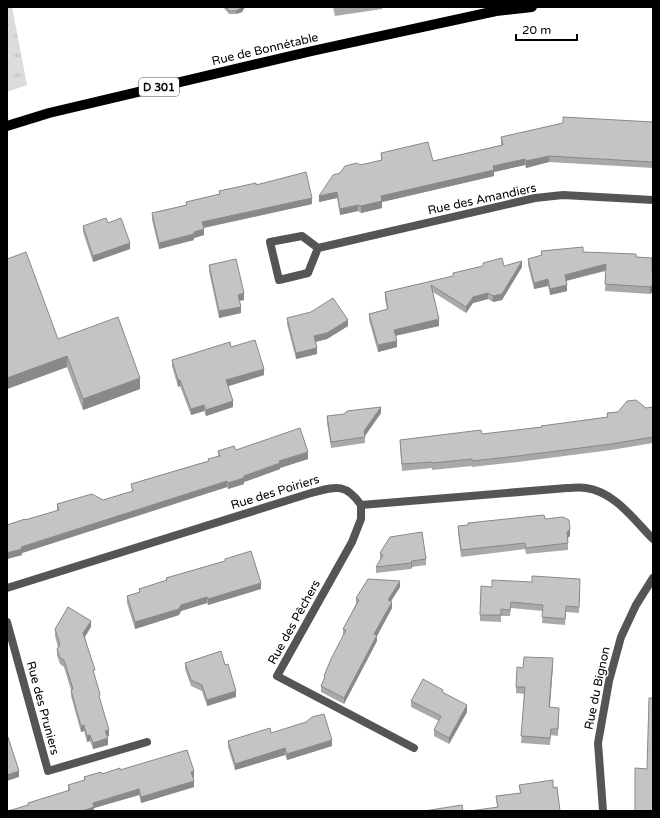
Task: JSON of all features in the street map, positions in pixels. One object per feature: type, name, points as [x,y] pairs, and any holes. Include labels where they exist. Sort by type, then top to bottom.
[{"type":"main road","name":"Rue de Bonnétable","points":[[7,126],[49,113],[312,51],[496,11],[532,7]]},
{"type":"street","name":"Rue des Amandiers","points":[[318,248],[535,198],[563,195],[653,200]]},
{"type":"street","points":[[302,236],[318,248],[308,273],[279,280],[270,242],[302,236]]},
{"type":"street","name":"Rue des Poiriers","points":[[7,588],[311,493],[333,488],[344,489],[355,496],[361,505]]},
{"type":"street","points":[[361,505],[567,488],[586,488],[598,491],[612,498],[653,539]]},
{"type":"street","name":"Rue des Pêchers","points":[[361,505],[361,518],[352,542],[277,676],[414,748]]},
{"type":"street","name":"Rue du Bignon","points":[[603,811],[598,743],[609,681],[621,637],[636,605],[653,578]]},
{"type":"street","name":"Rue des Pruniers","points":[[7,622],[48,771],[147,742]]},
{"type":"green space","points":[[7,7],[12,7],[27,85],[7,92]]},
{"type":"building","points":[[226,7],[243,7],[236,11],[229,11]]},
{"type":"building","points":[[563,117],[653,122],[653,162],[549,156],[526,161],[525,159],[493,166],[494,170],[381,196],[382,201],[361,206],[358,205],[340,209],[337,192],[319,196],[333,175],[340,173],[345,166],[357,163],[360,165],[382,160],[381,153],[428,142],[433,161],[503,145],[501,137],[563,123]]},
{"type":"building","points":[[306,172],[312,198],[202,222],[204,229],[194,232],[194,234],[159,243],[152,213],[187,205],[186,202],[220,194],[219,191],[256,183],[256,185]]},
{"type":"building","points":[[106,218],[108,223],[121,218],[130,243],[93,256],[83,226]]},
{"type":"building","points":[[583,247],[583,252],[636,254],[636,257],[652,258],[653,285],[650,287],[605,284],[606,264],[565,275],[567,285],[550,289],[548,279],[534,283],[528,259],[542,255],[541,251]]},
{"type":"building","points":[[26,252],[58,339],[118,317],[140,378],[83,399],[67,356],[7,378],[7,259]]},
{"type":"building","points":[[502,258],[504,266],[522,261],[502,294],[493,296],[488,293],[473,297],[466,307],[431,285],[439,319],[394,330],[397,341],[378,345],[369,314],[388,309],[385,292],[453,276],[453,273],[483,266],[483,263]]},
{"type":"building","points":[[236,259],[244,293],[238,295],[241,307],[219,311],[209,265]]},
{"type":"building","points":[[333,298],[348,320],[327,333],[314,336],[317,348],[296,353],[287,318],[311,312]]},
{"type":"building","points":[[255,340],[264,369],[226,380],[233,401],[206,410],[204,405],[191,409],[180,380],[178,380],[172,360],[230,342],[231,347]]},
{"type":"building","points":[[636,400],[646,408],[653,407],[653,437],[611,444],[472,461],[472,459],[402,464],[400,440],[481,430],[482,434],[608,417],[607,413],[618,412],[627,401]]},
{"type":"building","points":[[381,407],[364,431],[365,437],[331,442],[327,416],[344,414],[347,411]]},
{"type":"building","points":[[300,428],[308,452],[279,461],[280,463],[244,476],[244,478],[228,483],[227,481],[21,547],[22,549],[7,553],[7,525],[59,510],[57,504],[92,494],[103,500],[133,491],[131,484],[209,461],[208,459],[220,456],[218,451],[234,446],[236,450]]},
{"type":"building","points":[[544,515],[545,519],[563,517],[569,520],[570,529],[567,532],[568,543],[526,548],[525,543],[461,550],[458,526],[468,525],[468,523]]},
{"type":"building","points":[[422,532],[426,559],[412,561],[411,563],[376,567],[383,555],[380,553],[390,537]]},
{"type":"building","points":[[251,551],[261,583],[208,599],[207,597],[181,605],[179,609],[135,622],[127,596],[140,592],[139,589],[167,580],[166,578],[225,561],[225,559]]},
{"type":"building","points":[[532,576],[580,579],[579,607],[566,606],[565,619],[542,617],[543,605],[511,602],[510,610],[501,609],[501,615],[480,615],[481,586],[492,587],[492,580],[532,582]]},
{"type":"building","points":[[368,579],[400,581],[388,600],[392,602],[374,634],[377,635],[344,698],[321,686],[331,659],[346,630],[343,629],[359,600],[356,598]]},
{"type":"building","points":[[68,607],[91,621],[83,633],[95,670],[93,670],[100,694],[99,696],[109,730],[105,731],[108,738],[93,743],[90,735],[87,736],[84,725],[81,726],[71,690],[73,689],[64,660],[60,658],[57,649],[60,645],[55,629]]},
{"type":"building","points":[[221,651],[225,665],[228,664],[236,691],[207,700],[202,685],[191,680],[185,663]]},
{"type":"building","points":[[524,657],[553,658],[549,707],[559,708],[558,729],[551,729],[550,738],[521,736],[525,687],[516,687],[517,667],[523,668]]},
{"type":"building","points":[[423,679],[443,690],[442,692],[467,705],[449,738],[434,730],[441,716],[411,701]]},
{"type":"building","points":[[649,698],[653,698],[653,811],[635,811],[635,768],[647,769]]},
{"type":"building","points":[[324,714],[332,740],[287,754],[285,748],[235,764],[228,741],[270,728],[271,733],[306,722],[312,717]]},
{"type":"building","points":[[7,737],[19,771],[7,775]]},
{"type":"building","points":[[187,750],[194,771],[191,772],[194,781],[141,797],[139,789],[93,803],[94,807],[82,811],[8,811],[70,790],[68,785],[85,780],[84,777],[101,772],[102,774],[120,768],[120,770]]},
{"type":"building","points":[[553,780],[553,788],[557,787],[560,811],[470,811],[498,807],[496,796],[521,793],[519,785]]},
{"type":"building","points":[[462,805],[463,811],[424,811]]}]
